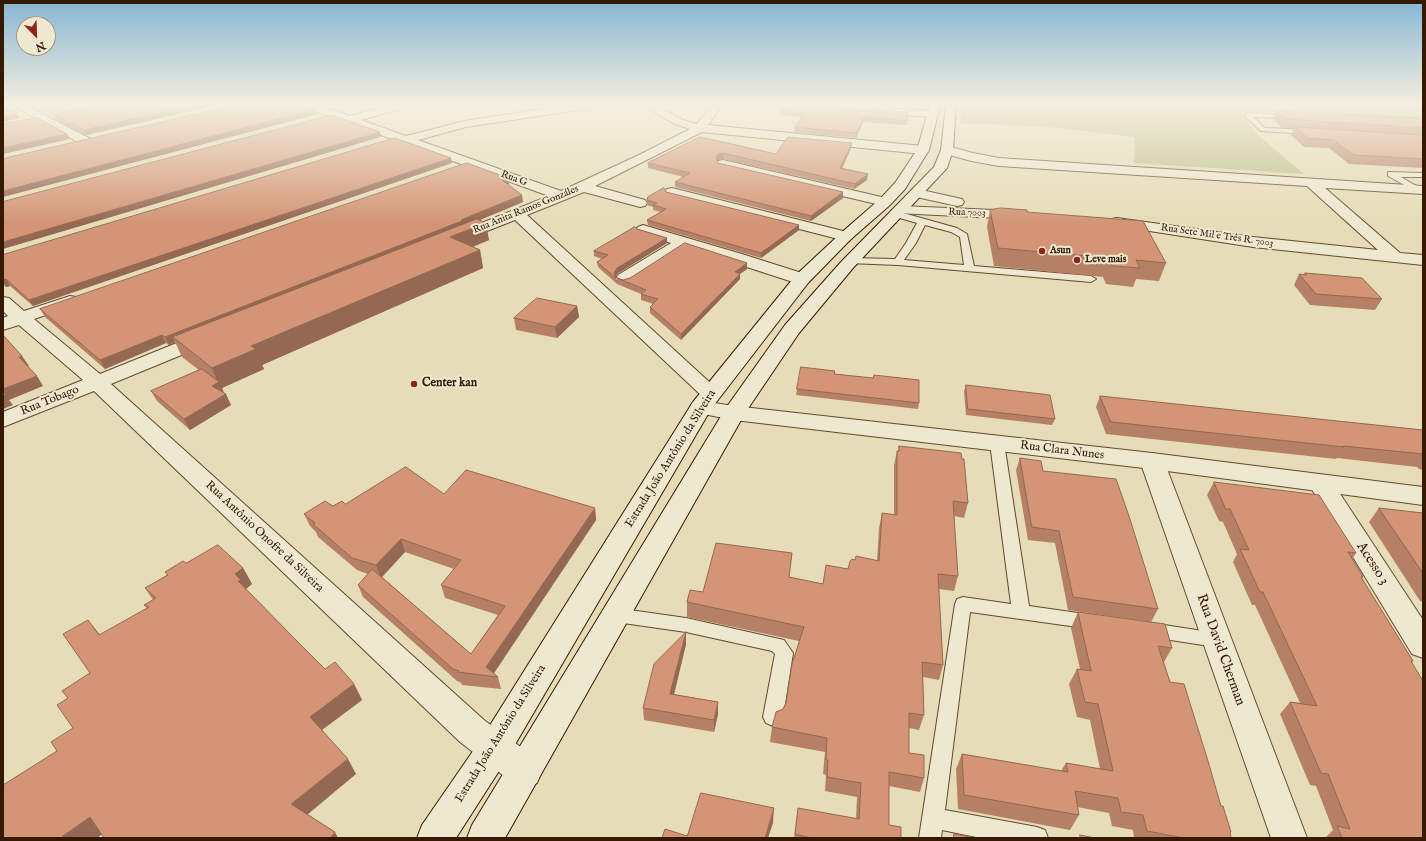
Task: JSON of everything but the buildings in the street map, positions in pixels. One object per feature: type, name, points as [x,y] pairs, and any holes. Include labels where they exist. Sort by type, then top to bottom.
[{"type":"street","name":"Rua G","points":[[417,144],[562,196]]},
{"type":"street","name":"Rua Anita Ramos Gonzáles","points":[[443,244],[583,187],[669,144]]},
{"type":"street","points":[[901,144],[925,146],[935,153],[975,163],[999,162],[1419,189]]},
{"type":"street","points":[[946,155],[947,144]]},
{"type":"street","name":"Estrada João Antônio da Silveira","points":[[485,838],[734,413],[792,329],[894,209],[900,186],[925,146]]},
{"type":"street","name":"Estrada João Antônio da Silveira","points":[[435,838],[494,749],[706,400],[802,279],[846,236],[894,209],[917,193],[940,168],[946,155]]},
{"type":"street","points":[[448,171],[470,163]]},
{"type":"street","name":"Rua 7003","points":[[723,164],[834,189],[894,209],[1010,214]]},
{"type":"street","points":[[1310,182],[1395,257]]},
{"type":"street","points":[[583,187],[640,203]]},
{"type":"street","points":[[672,192],[846,236]]},
{"type":"street","name":"Rua 7003","points":[[917,193],[1010,214]]},
{"type":"street","points":[[517,214],[706,400]]},
{"type":"street","points":[[1010,214],[1033,216]]},
{"type":"street","name":"Rua Sete Mil e Três R. 7003","points":[[1100,220],[1123,222],[1253,242],[1423,260]]},
{"type":"street","points":[[643,230],[802,279]]},
{"type":"street","points":[[624,279],[683,242]]},
{"type":"street","points":[[13,321],[82,297]]},
{"type":"street","name":"Rua Antônio Onofre da Silveira","points":[[3,302],[13,321],[97,382],[472,731],[525,771]]},
{"type":"street","points":[[97,382],[222,332]]},
{"type":"street","name":"Rua Tobago","points":[[3,420],[97,382]]},
{"type":"street","name":"Rua Clara Nunes","points":[[706,400],[734,413],[1152,461],[1320,484],[1423,496]]},
{"type":"street","name":"Rua David Cherman","points":[[1152,461],[1289,838]]},
{"type":"street","name":"Acesso 3","points":[[1320,484],[1419,631]]},
{"type":"lane","points":[[1419,189],[1391,174],[1423,175]]},
{"type":"lane","points":[[894,209],[922,222],[954,230],[964,236],[970,269]]},
{"type":"lane","points":[[898,262],[911,243],[922,222]]},
{"type":"lane","points":[[851,261],[898,262],[1091,279]]},
{"type":"lane","points":[[997,443],[1021,612]]},
{"type":"lane","points":[[1037,838],[932,828],[963,604],[1106,624]]},
{"type":"lane","points":[[616,615],[686,625],[778,645],[784,654],[773,717]]},
{"type":"lane","points":[[1138,629],[1216,640]]},
{"type":"green space","points":[[1135,144],[1269,144],[1304,174],[1134,163]]},
{"type":"place","name":"Asun","points":[[1042,251]]},
{"type":"place","name":"Leve mais","points":[[1077,260]]},
{"type":"place","name":"Center kan","points":[[414,384]]}]
